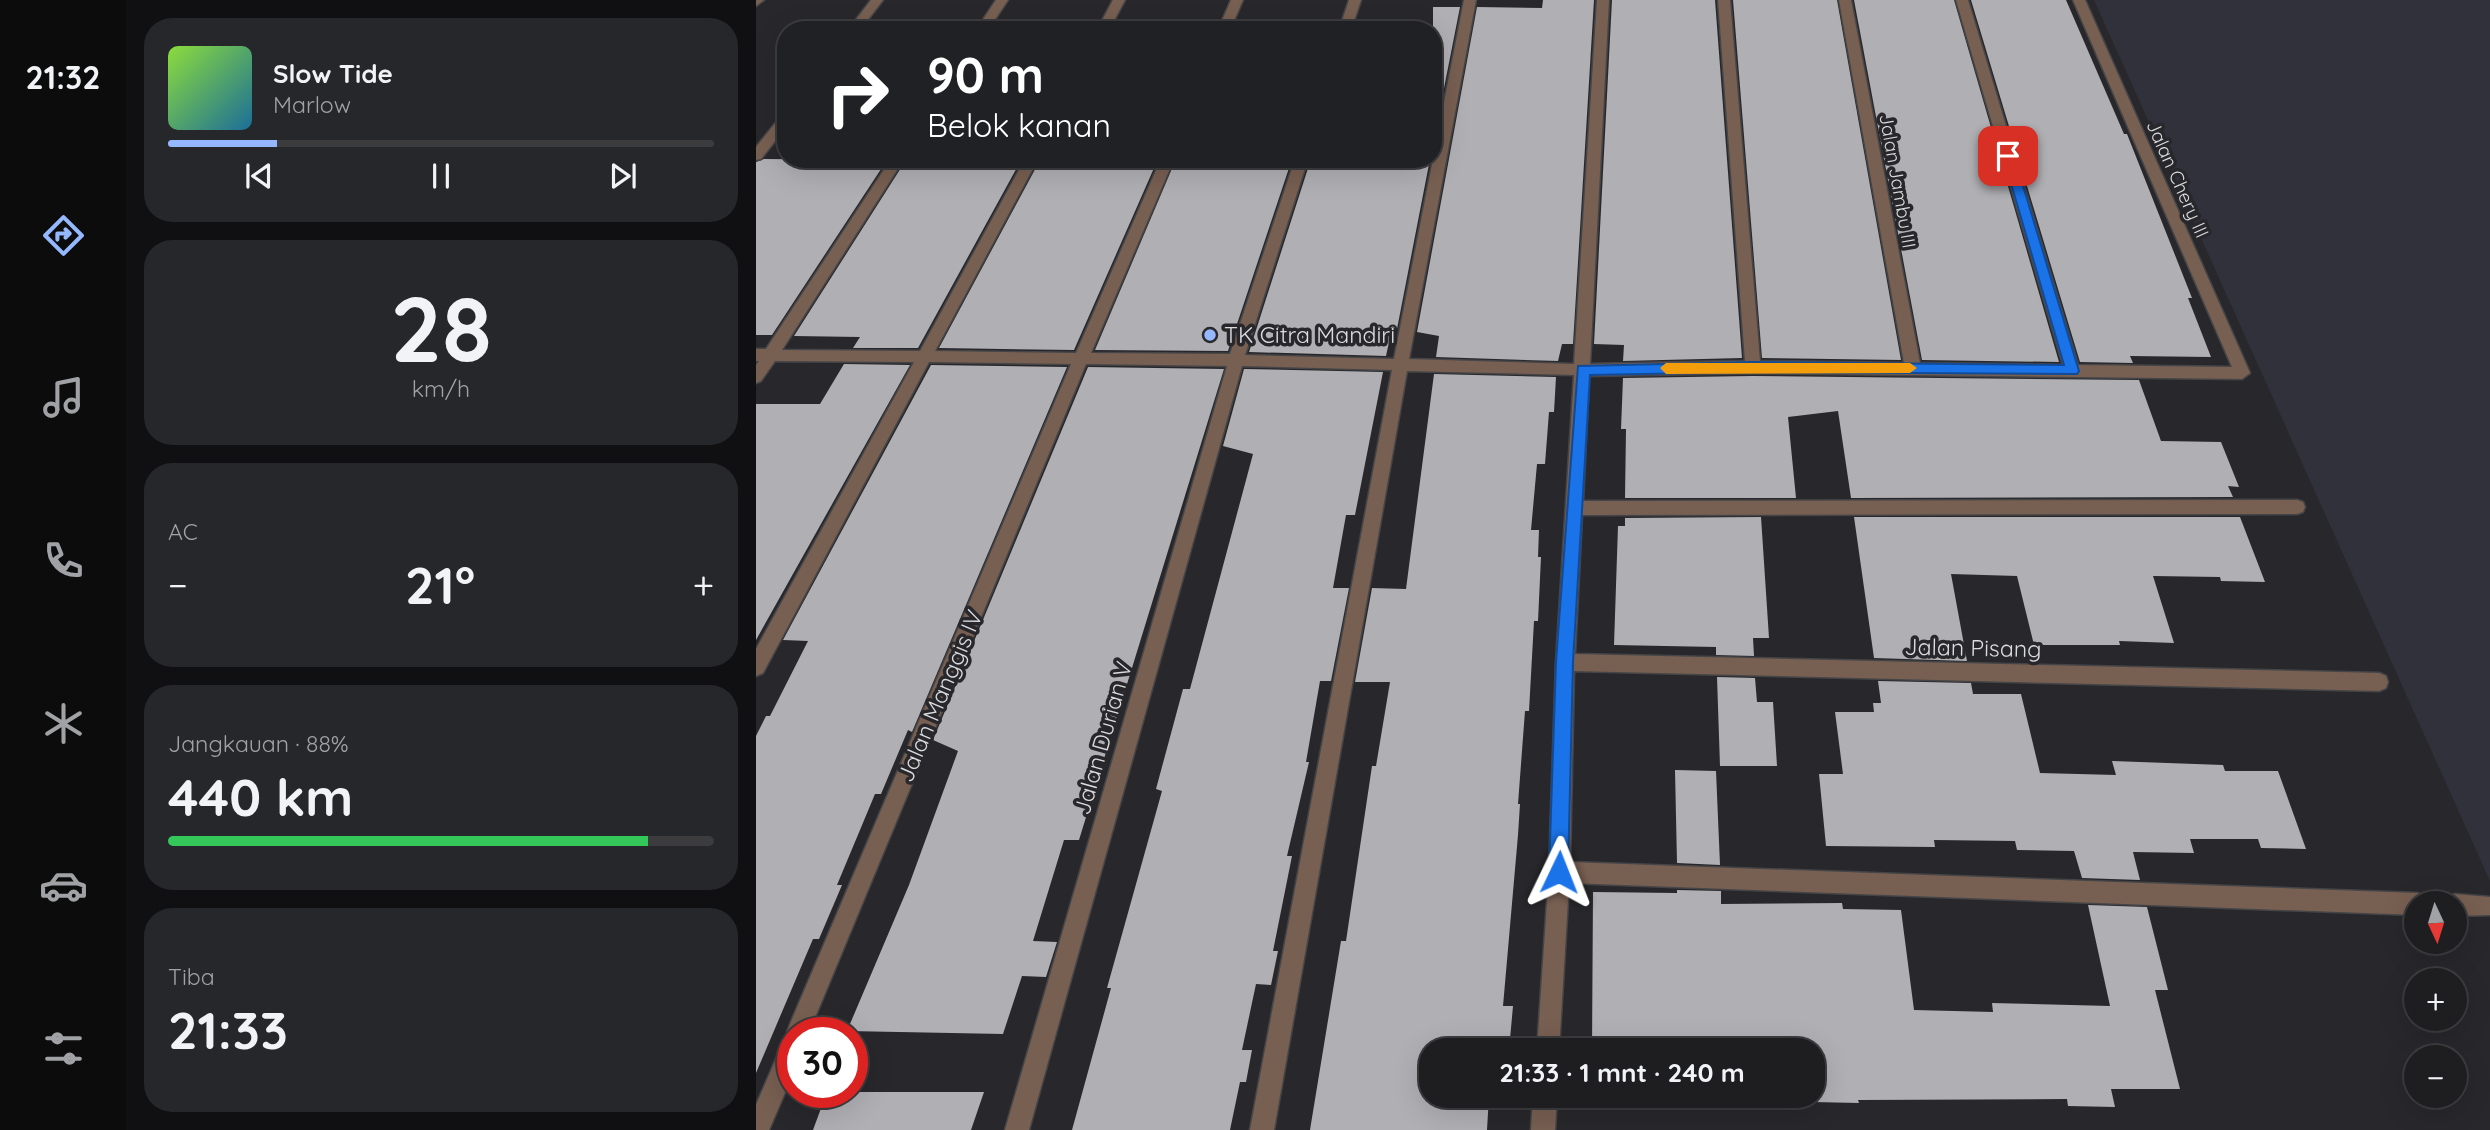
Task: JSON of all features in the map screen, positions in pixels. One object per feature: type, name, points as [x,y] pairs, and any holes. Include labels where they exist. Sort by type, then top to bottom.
[{"type":"street","points":[[861,21],[877,0]]},
{"type":"street","points":[[988,21],[1002,0]]},
{"type":"street","points":[[1108,21],[1119,0]]},
{"type":"street","points":[[1228,21],[1237,0]]},
{"type":"street","points":[[1348,21],[1355,0]]},
{"type":"street","points":[[1442,148],[1470,0]]},
{"type":"street","points":[[1549,1038],[1559,872],[1565,662],[1603,0]]},
{"type":"street","points":[[1724,0],[1753,367]]},
{"type":"street","name":"Jalan Jambu III","points":[[1845,0],[1913,368]]},
{"type":"street","points":[[763,355],[1236,360],[1583,370],[1753,367],[2072,371],[1962,0]]},
{"type":"street","name":"Jalan Chery III","points":[[2072,371],[2242,373],[2079,0]]},
{"type":"street","points":[[756,156],[777,129]]},
{"type":"street","points":[[756,377],[763,355],[892,168]]},
{"type":"street","points":[[756,667],[1027,168]]},
{"type":"street","name":"Jalan Manggis IV","points":[[804,1017],[1164,168]]},
{"type":"street","name":"Jalan Durian V","points":[[1017,1130],[1236,360],[1299,168]]},
{"type":"street","points":[[1262,1130],[1438,168]]},
{"type":"street","points":[[1575,508],[2297,507]]},
{"type":"street","name":"Jalan Pisang","points":[[1565,662],[2379,682]]},
{"type":"street","points":[[1559,872],[2404,904]]},
{"type":"street","points":[[2468,905],[2487,906]]},
{"type":"street","points":[[757,1130],[777,1083]]},
{"type":"street","points":[[1543,1130],[1544,1108]]},
{"type":"shaded area","points":[[2094,0],[2490,0],[2490,881]]},
{"type":"building","points":[[1543,0],[1594,0],[1573,344],[1562,344],[1558,361],[1436,357],[1439,336],[1417,332],[1477,7],[1542,8]]},
{"type":"building","points":[[1612,0],[1715,0],[1742,358],[1623,361],[1624,345],[1594,344]]},
{"type":"building","points":[[1733,0],[1837,0],[1901,360],[1762,358]]},
{"type":"building","points":[[1854,0],[1954,0],[2059,362],[1922,360]]},
{"type":"building","points":[[1971,0],[2066,0],[2124,134],[2127,134],[2192,298],[2188,298],[2211,357],[2130,356],[2133,363],[2080,362]]},
{"type":"building","points":[[1433,7],[1460,7],[1442,98],[1442,21],[1433,21]]},
{"type":"building","points":[[777,159],[777,168],[882,168],[772,335],[756,335],[756,162]]},
{"type":"building","points":[[901,168],[1017,168],[918,348],[853,348],[860,337],[794,336]]},
{"type":"building","points":[[1036,168],[1154,168],[1074,350],[939,348]]},
{"type":"building","points":[[1172,168],[1289,168],[1228,351],[1095,350]]},
{"type":"building","points":[[1308,168],[1428,168],[1397,329],[1392,328],[1386,356],[1249,352]]},
{"type":"building","points":[[844,364],[910,365],[756,640],[756,404],[820,404]]},
{"type":"building","points":[[931,365],[1067,367],[912,732],[908,730],[881,794],[875,794],[837,885],[842,885],[819,939],[813,939],[780,1017],[777,1017],[777,1024],[756,1073],[756,736],[766,716],[770,716],[808,641],[783,640]]},
{"type":"building","points":[[1088,367],[1224,369],[1079,840],[1064,840],[1033,941],[1057,942],[1046,977],[1022,976],[1003,1034],[868,1031],[868,1017],[853,1017],[909,885],[958,751],[933,740]]},
{"type":"building","points":[[1244,369],[1383,372],[1355,515],[1346,515],[1333,588],[1349,588],[1331,681],[1320,681],[1306,762],[1309,762],[1287,856],[1292,856],[1273,951],[1278,951],[1271,985],[1256,984],[1242,1050],[1252,1050],[1246,1082],[1240,1082],[1230,1130],[1072,1130],[1111,988],[1107,988],[1162,791],[1156,789],[1183,689],[1190,689],[1253,454],[1223,446]]},
{"type":"building","points":[[1434,374],[1556,377],[1554,412],[1549,412],[1545,464],[1537,464],[1531,530],[1539,530],[1538,557],[1541,557],[1529,711],[1525,711],[1518,835],[1503,1006],[1513,1006],[1510,1038],[1419,1038],[1419,1108],[1488,1108],[1487,1130],[1310,1130],[1341,941],[1346,941],[1372,766],[1376,766],[1390,682],[1355,682],[1372,588],[1406,589]]},
{"type":"building","points":[[1753,376],[2139,380],[2161,441],[2221,442],[2239,487],[2228,486],[2233,497],[1851,498],[1838,411],[1788,417],[1796,498],[1625,498],[1626,429],[1621,429],[1623,378]]},
{"type":"building","points":[[1761,517],[1769,638],[1753,638],[1754,656],[1716,655],[1716,647],[1614,645],[1618,526],[1625,526],[1625,518]]},
{"type":"building","points":[[1854,517],[2240,517],[2265,582],[2221,581],[2220,577],[2153,576],[2174,643],[2119,641],[2120,645],[2034,645],[2017,576],[1951,574],[1967,661],[1874,658]]},
{"type":"building","points":[[1717,677],[1755,678],[1757,702],[1773,702],[1777,766],[1720,766]]},
{"type":"building","points":[[1878,681],[1971,683],[1973,694],[2021,694],[2040,773],[2116,775],[2112,761],[2223,765],[2225,771],[2278,771],[2306,849],[2261,848],[2258,839],[2190,839],[2194,853],[2133,852],[2140,880],[2082,878],[2074,851],[2017,850],[2015,841],[1934,840],[1935,847],[1826,846],[1819,774],[1843,774],[1835,712],[1874,712],[1873,703],[1881,703]]},
{"type":"building","points":[[1675,770],[1716,771],[1720,865],[1677,863]]},
{"type":"building","points":[[1677,890],[1721,891],[1721,904],[1842,903],[1843,909],[1901,910],[1914,1010],[1993,1012],[1992,1003],[2110,1006],[2088,905],[2147,907],[2168,990],[2155,990],[2180,1089],[2111,1089],[2115,1107],[2068,1106],[2067,1099],[1825,1102],[1825,1038],[1592,1038],[1593,892],[1677,893]]},
{"type":"building","points":[[868,1092],[984,1092],[971,1130],[813,1130],[821,1108],[868,1108]]},
{"type":"slow traffic","points":[[1666,368],[1910,368]]},
{"type":"place","name":"TK Citra Mandiri","points":[[1210,335]]},
{"type":"route","points":[[1559,872],[1565,662],[1583,370],[1753,367],[2072,371],[2008,156]]}]
